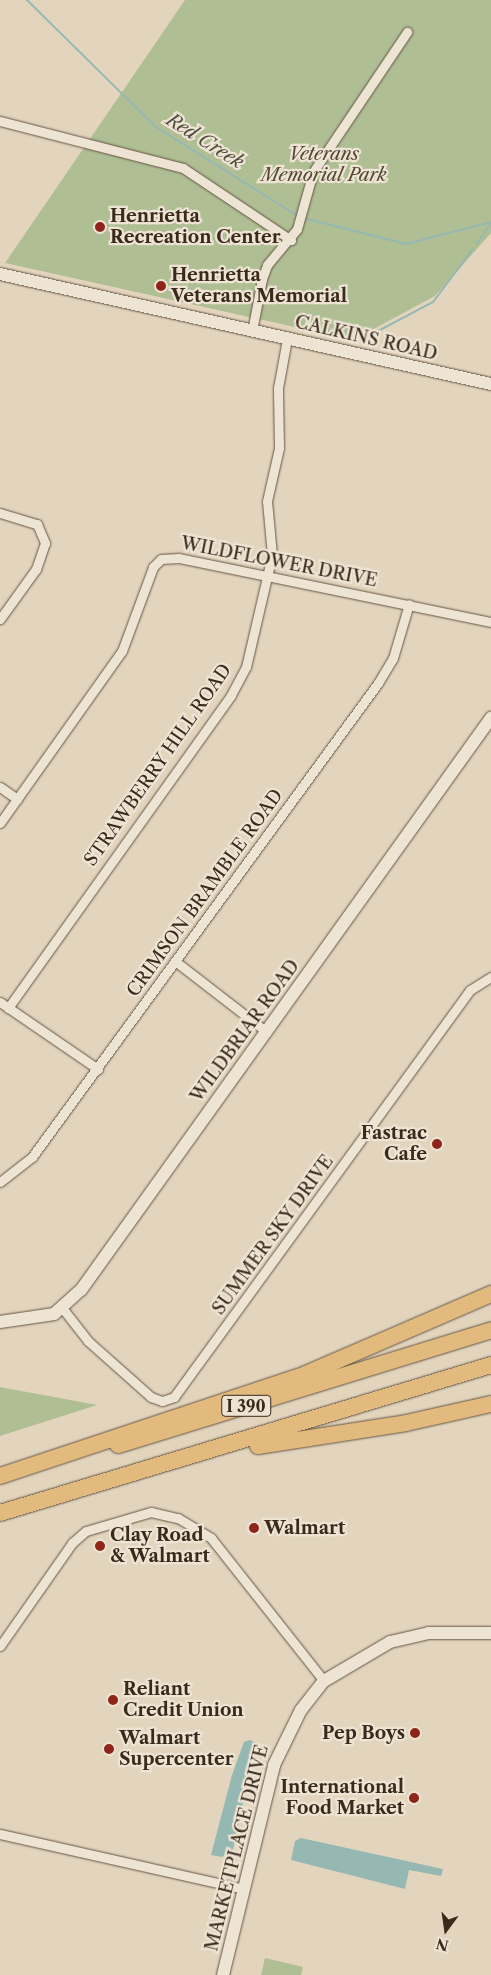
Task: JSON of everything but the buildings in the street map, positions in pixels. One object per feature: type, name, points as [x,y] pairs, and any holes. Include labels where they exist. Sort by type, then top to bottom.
[{"type":"highway","points":[[0,1477],[306,1374],[491,1294]]},
{"type":"highway","name":"I 390","points":[[0,1477],[491,1330]]},
{"type":"highway","name":"I 390","points":[[0,1513],[201,1454],[491,1365]]},
{"type":"highway","points":[[201,1454],[406,1423],[491,1404]]},
{"type":"street","points":[[252,330],[267,265],[291,240],[297,229],[316,165],[408,32]]},
{"type":"street","points":[[0,121],[183,168],[291,240]]},
{"type":"street","name":"CALKINS ROAD","points":[[0,274],[491,384]]},
{"type":"street","name":"STRAWBERRY HILL ROAD","points":[[4,1005],[231,695],[251,652],[268,578],[272,534],[267,501],[279,448],[278,388],[288,339]]},
{"type":"street","points":[[0,513],[37,524],[45,543],[36,568],[0,619]]},
{"type":"street","name":"WILDFLOWER DRIVE","points":[[0,823],[122,651],[158,561],[173,557],[268,578],[409,604],[491,622]]},
{"type":"street","name":"CRIMSON BRAMBLE ROAD","points":[[0,1182],[32,1158],[378,683],[396,650],[409,604]]},
{"type":"street","name":"WILDBRIAR ROAD","points":[[63,1309],[266,1032],[491,718]]},
{"type":"street","points":[[0,787],[17,799]]},
{"type":"street","points":[[175,961],[266,1032]]},
{"type":"street","name":"SUMMER SKY DRIVE","points":[[63,1309],[88,1341],[151,1397],[162,1401],[174,1397],[470,990],[491,977]]},
{"type":"street","points":[[4,1005],[98,1069]]},
{"type":"street","points":[[0,1322],[31,1321],[63,1309]]},
{"type":"street","points":[[0,1646],[72,1543],[96,1526],[133,1515],[151,1512],[178,1518],[211,1538],[284,1635],[324,1681]]},
{"type":"street","name":"MARKETPLACE DRIVE","points":[[223,1975],[282,1740],[324,1681],[390,1642],[428,1633],[491,1633]]},
{"type":"street","points":[[0,1834],[244,1889]]},
{"type":"green space","name":"Veterans Memorial Park","points":[[185,0],[491,0],[491,233],[435,296],[353,340],[5,263]]},
{"type":"green space","points":[[0,1387],[97,1405],[0,1436]]},
{"type":"green space","points":[[265,1958],[303,1967],[301,1975],[261,1975]]},
{"type":"water","points":[[250,1740],[256,1743],[233,1849],[222,1857],[211,1855],[232,1775],[244,1742]]},
{"type":"water","points":[[301,1838],[443,1869],[441,1876],[409,1870],[405,1889],[291,1860],[295,1841]]},
{"type":"waterway","name":"Red Creek","points":[[27,0],[156,127],[298,216]]},
{"type":"waterway","name":"Red Creek","points":[[303,218],[406,244],[491,222]]},
{"type":"waterway","points":[[477,244],[491,223]]},
{"type":"waterway","points":[[361,340],[433,302],[473,249]]},
{"type":"place","name":"Henrietta Recreation Center","points":[[100,227]]},
{"type":"place","name":"Henrietta Veterans Memorial","points":[[161,286]]},
{"type":"place","name":"Fastrac Cafe","points":[[437,1144]]},
{"type":"place","name":"Walmart","points":[[254,1528]]},
{"type":"place","name":"Clay Road & Walmart","points":[[100,1546]]},
{"type":"place","name":"Reliant Credit Union","points":[[113,1700]]},
{"type":"place","name":"Pep Boys","points":[[415,1733]]},
{"type":"place","name":"Walmart Supercenter","points":[[109,1749]]},
{"type":"place","name":"International Food Market","points":[[414,1798]]}]
